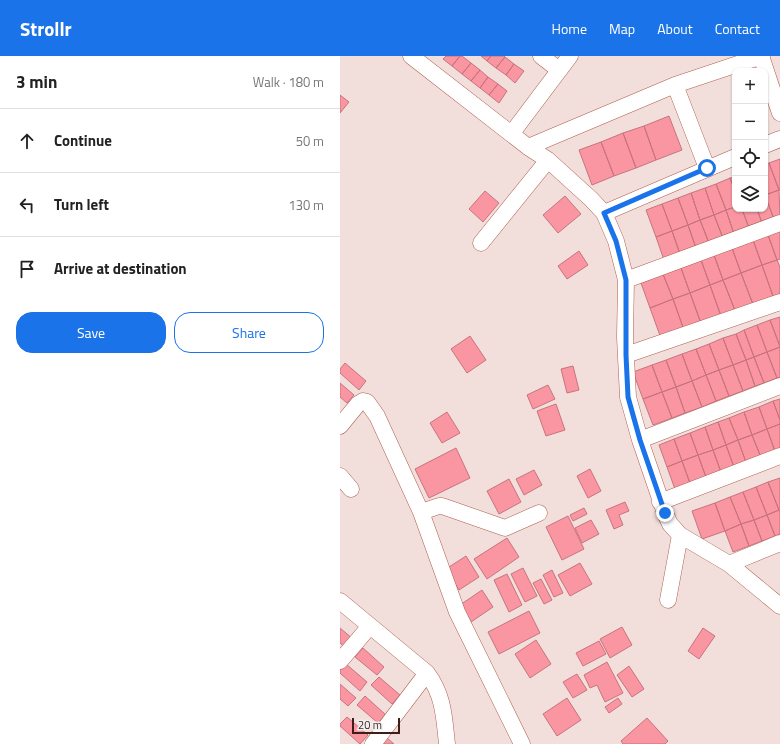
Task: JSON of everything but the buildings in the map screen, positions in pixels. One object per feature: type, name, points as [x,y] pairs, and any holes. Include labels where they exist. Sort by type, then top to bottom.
[{"type":"street","points":[[411,56],[512,133],[528,147],[548,160],[592,199],[604,213],[616,241],[626,280],[626,355],[628,397],[660,502],[670,524],[680,535],[729,564],[780,606]]},
{"type":"street","points":[[541,56],[559,70]]},
{"type":"street","points":[[512,133],[570,56]]},
{"type":"street","points":[[528,147],[675,85],[762,56],[780,113]]},
{"type":"street","points":[[675,85],[707,168]]},
{"type":"street","points":[[768,144],[780,139]]},
{"type":"street","points":[[604,213],[732,158]]},
{"type":"street","points":[[481,243],[548,160]]},
{"type":"street","points":[[626,280],[780,222]]},
{"type":"street","points":[[626,355],[780,302]]},
{"type":"street","points":[[640,440],[780,386]]},
{"type":"street","points":[[340,426],[358,404],[363,401],[367,402],[377,416],[421,512],[457,612],[522,744]]},
{"type":"street","points":[[660,502],[780,456]]},
{"type":"street","points":[[340,476],[351,489]]},
{"type":"street","points":[[421,512],[442,506],[506,528],[539,513]]},
{"type":"street","points":[[668,600],[680,535]]},
{"type":"street","points":[[729,564],[780,543]]},
{"type":"street","points":[[340,602],[427,673],[435,684],[439,693],[444,714],[447,744]]},
{"type":"street","points":[[340,661],[370,626]]},
{"type":"street","points":[[373,744],[427,673]]},
{"type":"route","points":[[665,513],[640,440],[628,397],[625,337],[626,280],[616,241],[604,213],[707,168]]}]
